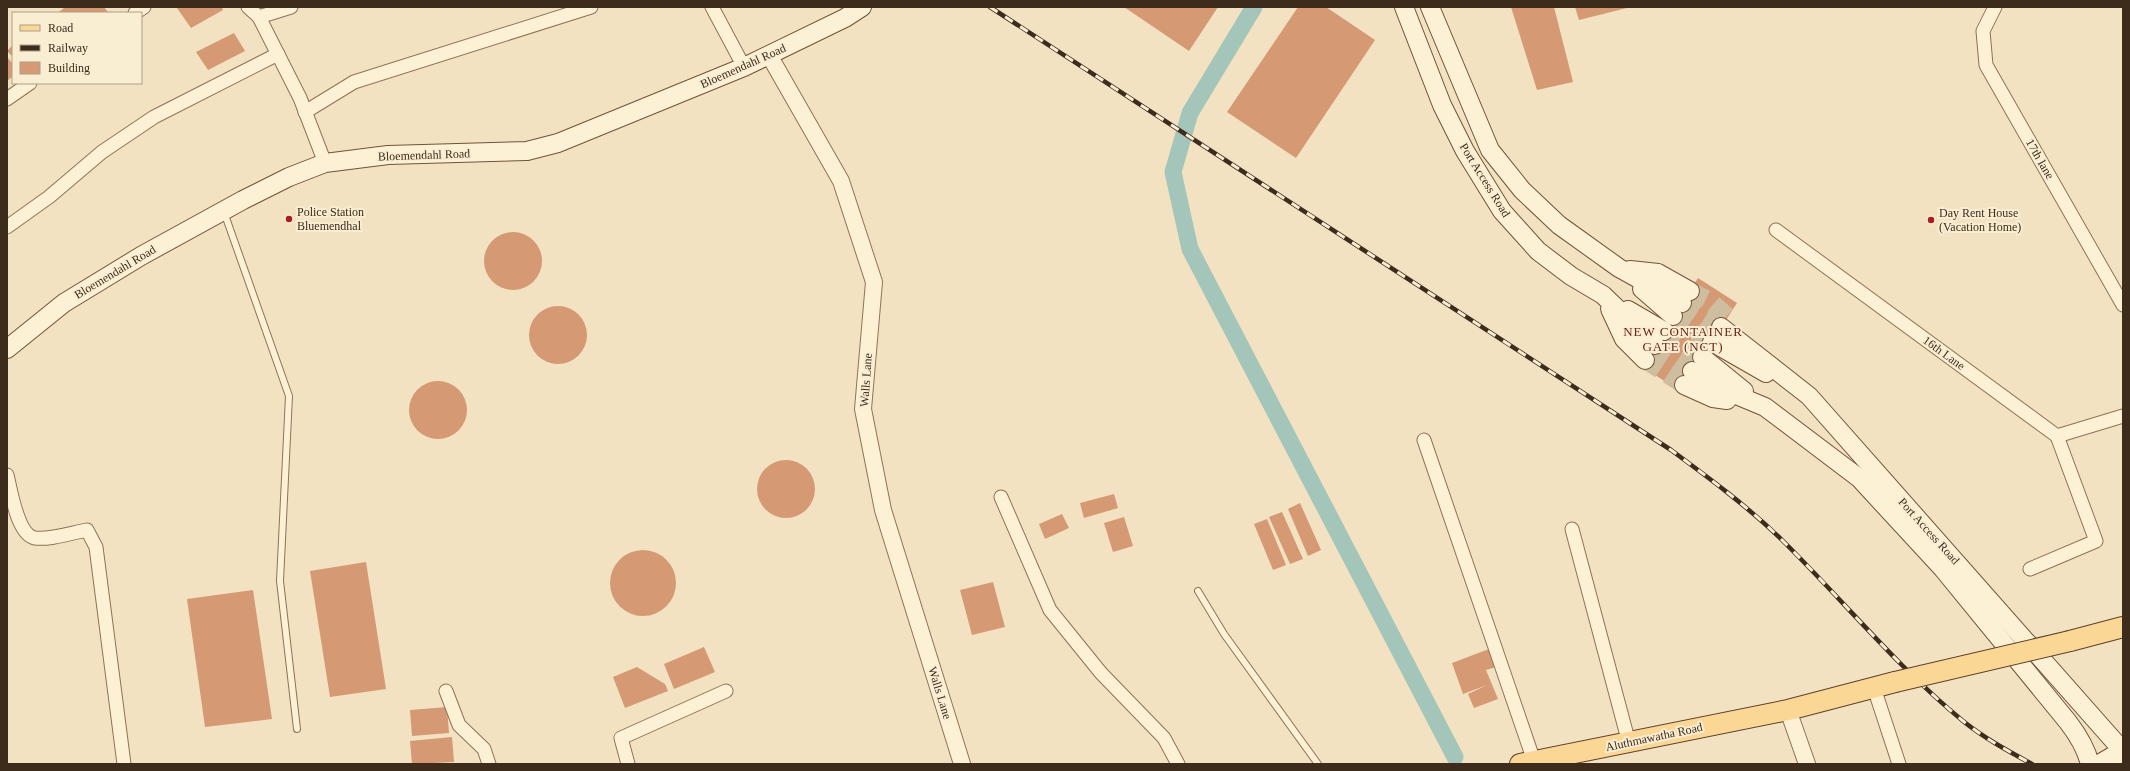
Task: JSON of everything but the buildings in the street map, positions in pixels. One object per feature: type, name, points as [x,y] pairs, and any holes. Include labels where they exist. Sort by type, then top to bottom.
[{"type":"main road","name":"Bloemendahl Road","points":[[7,350],[64,303],[141,256],[224,210],[289,177],[325,163],[388,155],[527,151],[558,143],[744,67],[845,18],[862,7]]},
{"type":"main road","name":"Port Access Road","points":[[1404,7],[1442,104],[1465,151],[1502,211],[1538,251],[1571,276],[1603,295],[1659,338]]},
{"type":"main road","name":"Port Access Road","points":[[1430,7],[1490,150],[1522,190],[1559,225],[1619,268],[1682,303],[1658,274],[1619,268]]},
{"type":"main road","points":[[1603,295],[1624,339],[1645,360]]},
{"type":"main road","name":"Port Access Road","points":[[1809,396],[1738,358],[1720,329],[1809,396],[2122,755],[2099,764]]},
{"type":"main road","name":"Port Access Road","points":[[1766,408],[1713,398],[1693,371],[1766,408],[1859,478],[1943,569],[2068,722],[2088,753],[2090,764]]},
{"type":"main road","name":"Aluthmawatha Road","points":[[1527,763],[1788,710],[1895,682],[2123,628]]},
{"type":"street","points":[[248,7],[262,12],[291,7]]},
{"type":"street","points":[[305,112],[354,82],[591,7]]},
{"type":"street","points":[[712,7],[744,67]]},
{"type":"street","name":"17th lane","points":[[1994,7],[1984,31],[1986,65],[2123,305]]},
{"type":"street","points":[[262,12],[278,54],[305,112],[325,163]]},
{"type":"street","points":[[7,227],[49,197],[102,152],[154,117],[278,54]]},
{"type":"street","name":"Walls Lane","points":[[769,55],[841,180],[874,282],[863,410],[883,510],[962,764]]},
{"type":"street","points":[[7,99],[29,84]]},
{"type":"street","name":"16th Lane","points":[[1776,230],[2057,436]]},
{"type":"street","points":[[2030,569],[2096,541],[2057,436],[2123,416]]},
{"type":"street","points":[[1424,440],[1527,763]]},
{"type":"street","points":[[7,475],[19,522],[26,533],[34,538],[87,530],[96,547],[124,764]]},
{"type":"street","points":[[1000,497],[1050,610],[1101,673],[1164,738],[1178,764]]},
{"type":"street","points":[[1572,530],[1629,743]]},
{"type":"street","points":[[1874,688],[1899,764]]},
{"type":"street","points":[[446,691],[459,725],[484,749],[489,764]]},
{"type":"street","points":[[628,764],[621,738],[726,691]]},
{"type":"street","points":[[1788,710],[1807,764]]},
{"type":"lane","points":[[224,210],[288,396],[280,581],[297,729]]},
{"type":"lane","points":[[1198,591],[1224,634],[1318,764]]},
{"type":"waterway","points":[[1254,7],[1190,113],[1173,172],[1190,249],[1455,757]]},
{"type":"tunnel","points":[[1690,291],[1710,301],[1728,317]]},
{"type":"tunnel","points":[[1682,303],[1721,327]]},
{"type":"tunnel","points":[[1673,316],[1712,342]]},
{"type":"tunnel","points":[[1664,331],[1702,357]]},
{"type":"tunnel","points":[[1655,345],[1692,371]]},
{"type":"tunnel","points":[[1645,360],[1684,385]]},
{"type":"railway","points":[[990,7],[1671,450],[1728,493],[1781,539],[1892,655],[1938,700],[1979,733],[2032,764]]},
{"type":"place","name":"Police Station Bluemendhal","points":[[289,219]]},
{"type":"place","name":"Day Rent House (Vacation Home)","points":[[1931,220]]},
{"type":"district","name":"NEW CONTAINER GATE (NCT)","points":[[1683,338]]}]
